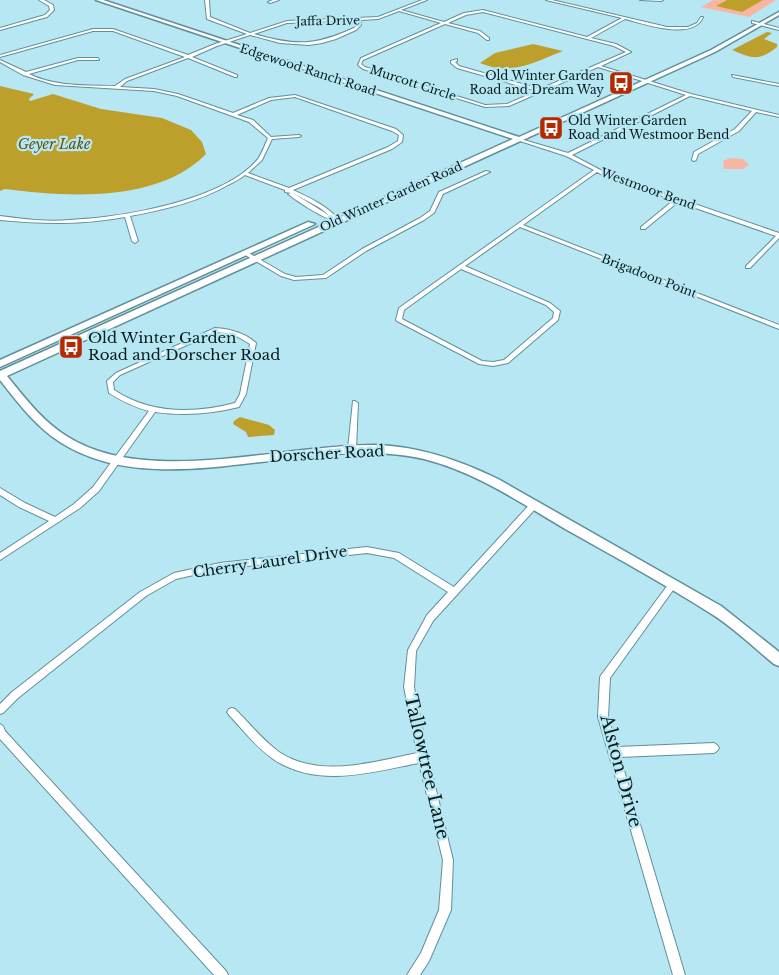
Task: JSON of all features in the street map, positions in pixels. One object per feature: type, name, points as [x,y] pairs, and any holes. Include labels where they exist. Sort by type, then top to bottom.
[{"type":"main road","name":"Edgewood Ranch Road","points":[[98,0],[519,139]]},
{"type":"main road","name":"Old Winter Garden Road","points":[[0,374],[254,259],[332,217],[705,48],[753,22],[770,10]]},
{"type":"main road","name":"Old Winter Garden Road","points":[[0,364],[245,253],[519,139],[730,43],[779,13]]},
{"type":"main road","name":"Dorscher Road","points":[[0,374],[25,404],[54,432],[78,447],[116,460],[139,464],[174,465],[352,449],[393,450],[437,458],[474,472],[672,584],[722,614],[779,660]]},
{"type":"street","points":[[0,29],[46,16],[52,10],[51,5],[41,0]]},
{"type":"street","points":[[207,0],[208,18],[283,43],[310,44],[322,42],[355,29],[359,25],[358,20]]},
{"type":"street","points":[[270,2],[277,0]]},
{"type":"street","name":"Jaffa Drive","points":[[117,87],[126,80],[287,22],[315,18],[358,20],[378,18],[424,0]]},
{"type":"street","points":[[548,0],[677,29],[689,28],[698,24],[702,18]]},
{"type":"street","points":[[642,0],[661,0]]},
{"type":"street","points":[[400,11],[479,32],[488,39]]},
{"type":"street","name":"Murcott Circle","points":[[483,11],[589,37],[616,45],[629,52],[508,105],[484,106],[364,68],[359,64],[362,59],[445,23],[472,12],[483,11]]},
{"type":"street","points":[[589,37],[625,18]]},
{"type":"street","points":[[753,22],[779,29]]},
{"type":"street","points":[[0,56],[102,30],[113,30],[236,76]]},
{"type":"street","points":[[24,74],[78,59],[98,59]]},
{"type":"street","points":[[0,60],[24,74],[55,84],[154,90],[235,114],[259,126],[270,138]]},
{"type":"street","points":[[456,60],[452,62],[458,67],[542,91]]},
{"type":"street","points":[[600,66],[645,82],[779,116]]},
{"type":"street","points":[[733,76],[779,85]]},
{"type":"street","points":[[568,154],[690,94]]},
{"type":"street","points":[[235,114],[270,98],[296,96],[394,130],[401,135],[400,142],[390,148],[287,191]]},
{"type":"street","points":[[694,160],[696,153],[736,130],[755,110]]},
{"type":"street","points":[[270,138],[299,136]]},
{"type":"street","points":[[0,218],[67,222],[128,216],[169,207],[221,187],[246,174],[261,161],[268,151],[270,138]]},
{"type":"street","name":"Westmoor Bend","points":[[519,139],[568,154],[596,171],[779,235]]},
{"type":"street","points":[[462,267],[548,304],[557,311],[556,319],[506,362],[493,364],[481,362],[399,320],[402,309],[596,171]]},
{"type":"street","points":[[245,253],[283,275],[296,279],[324,278],[364,250],[422,220],[432,212],[441,193],[488,172]]},
{"type":"street","points":[[246,174],[267,181],[287,191],[295,199],[332,217]]},
{"type":"street","points":[[643,228],[677,200]]},
{"type":"street","points":[[128,216],[135,241]]},
{"type":"street","name":"Brigadoon Point","points":[[519,225],[779,327]]},
{"type":"street","points":[[748,267],[779,235]]},
{"type":"street","points":[[215,330],[227,330],[241,335],[253,343],[243,394],[236,405],[223,410],[194,412],[154,410],[119,397],[111,391],[110,381],[118,374],[215,330]]},
{"type":"street","points":[[352,449],[355,404]]},
{"type":"street","points":[[0,557],[77,506],[96,489],[154,410]]},
{"type":"street","points":[[0,492],[22,505],[56,520]]},
{"type":"street","name":"Tallowtree Lane","points":[[412,975],[425,957],[445,910],[448,860],[423,757],[409,687],[412,650],[430,618],[534,505]]},
{"type":"street","name":"Cherry Laurel Drive","points":[[0,710],[15,695],[143,594],[174,576],[220,566],[367,550],[396,555],[455,592]]},
{"type":"street","name":"Alston Drive","points":[[672,584],[605,677],[603,717],[679,975]]},
{"type":"street","points":[[232,712],[276,756],[306,769],[333,772],[423,757]]},
{"type":"street","points":[[0,729],[7,740],[222,975]]},
{"type":"street","points":[[614,752],[714,748]]},
{"type":"shaded area","points":[[713,0],[776,0],[749,17],[701,7]]},
{"type":"shaded area","points":[[730,158],[743,159],[749,165],[743,169],[724,169],[723,161]]},
{"type":"water","points":[[727,0],[763,0],[742,12],[716,6]]},
{"type":"water","points":[[767,32],[772,33],[764,39],[777,44],[777,47],[765,55],[751,57],[732,50]]},
{"type":"water","points":[[533,44],[563,51],[532,63],[512,68],[491,67],[480,63],[495,53]]},
{"type":"water","name":"Geyer Lake","points":[[0,86],[34,94],[29,99],[30,101],[53,94],[101,109],[162,118],[191,130],[202,142],[206,154],[186,170],[163,181],[138,189],[84,194],[56,194],[5,189],[0,191]]},
{"type":"water","points":[[240,417],[269,425],[275,430],[274,435],[248,437],[246,432],[233,424]]},
{"type":"place","name":"Old Winter Garden Road and Dream Way","points":[[621,83]]},
{"type":"place","name":"Old Winter Garden Road and Westmoor Bend","points":[[551,128]]},
{"type":"place","name":"Old Winter Garden Road and Dorscher Road","points":[[71,347]]}]
